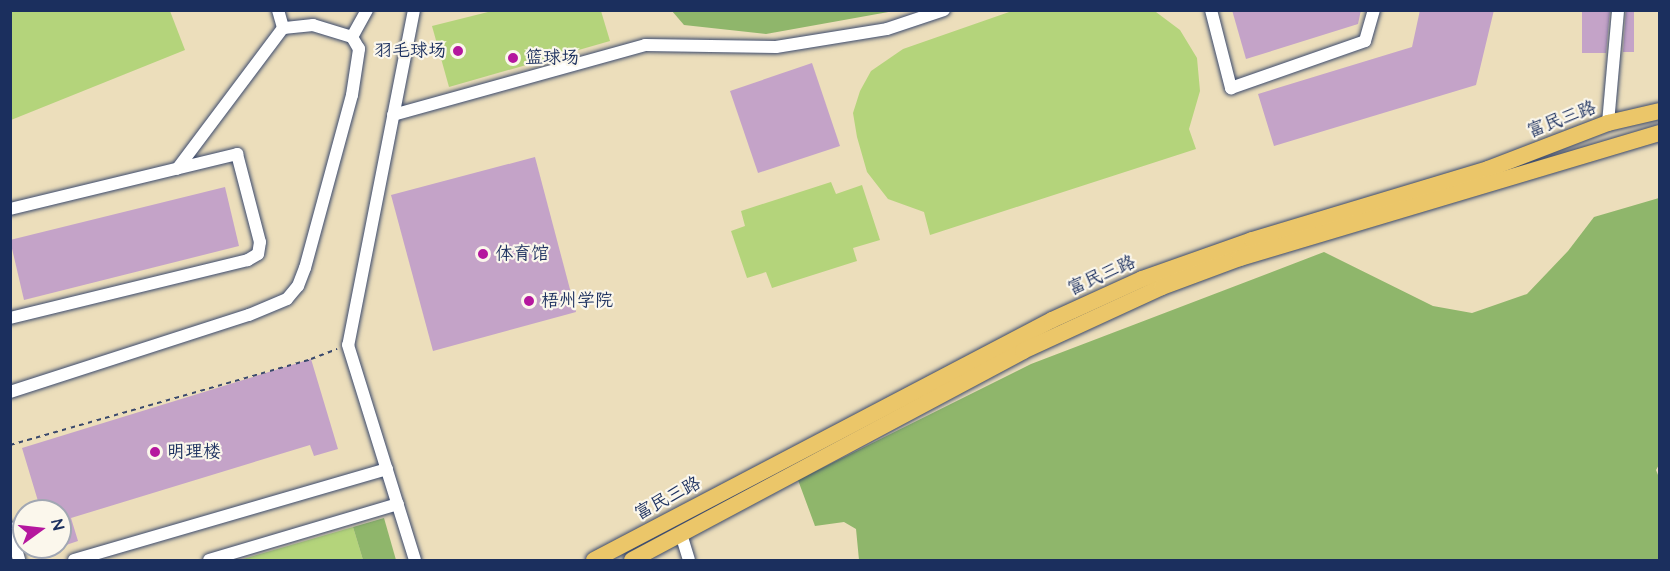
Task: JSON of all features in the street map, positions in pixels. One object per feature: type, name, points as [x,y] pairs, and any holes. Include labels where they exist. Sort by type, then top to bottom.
[{"type":"main road","name":"富民三路","points":[[594,561],[1052,320],[1142,279],[1261,237],[1488,169],[1608,123],[1659,111]]},
{"type":"main road","name":"富民三路","points":[[632,561],[1023,351],[1162,287],[1240,258],[1659,133]]},
{"type":"lane","points":[[278,10],[283,27]]},
{"type":"lane","points":[[352,37],[367,10]]},
{"type":"lane","points":[[414,10],[348,345],[415,561]]},
{"type":"lane","points":[[393,115],[645,45],[776,47],[887,28],[944,10]]},
{"type":"lane","points":[[1211,10],[1231,88],[1365,41],[1374,10]]},
{"type":"lane","points":[[1608,123],[1618,10]]},
{"type":"lane","points":[[10,392],[249,315],[287,299],[298,286],[305,268],[352,95],[359,49],[352,37],[313,25],[283,27],[177,169]]},
{"type":"lane","points":[[10,209],[237,154],[260,242],[258,254],[248,260],[10,318]]},
{"type":"lane","points":[[74,561],[387,469]]},
{"type":"lane","points":[[209,561],[398,504]]},
{"type":"lane","points":[[10,528],[20,561]]},
{"type":"lane","points":[[681,534],[689,561]]},
{"type":"path","points":[[10,445],[311,359],[348,345]]},
{"type":"green space","points":[[11,10],[170,11],[185,50],[11,120]]},
{"type":"green space","name":"篮球场","points":[[492,11],[601,11],[610,41],[449,87],[432,26]]},
{"type":"green space","points":[[672,11],[894,11],[766,34],[684,25]]},
{"type":"green space","points":[[1012,11],[1156,12],[1180,30],[1197,58],[1200,91],[1189,129],[1196,149],[930,235],[924,212],[888,199],[867,172],[853,113],[860,91],[871,71],[903,49]]},
{"type":"green space","points":[[831,182],[836,194],[862,185],[880,240],[853,248],[857,261],[772,288],[766,272],[747,278],[731,231],[745,226],[741,211]]},
{"type":"green space","points":[[1659,198],[1660,463],[1656,470],[1660,480],[1659,560],[859,560],[856,529],[844,522],[815,526],[798,480],[1031,364],[1324,252],[1433,306],[1472,313],[1527,294],[1568,251],[1594,217]]},
{"type":"green space","points":[[384,518],[396,560],[363,560],[353,527]]},
{"type":"green space","points":[[353,527],[363,560],[243,560],[243,559]]},
{"type":"building","points":[[1232,10],[1361,10],[1358,24],[1246,59]]},
{"type":"building","points":[[1420,10],[1494,10],[1476,85],[1274,146],[1258,94],[1412,47]]},
{"type":"building","points":[[1582,10],[1610,10],[1606,53],[1582,53]]},
{"type":"building","points":[[1626,10],[1634,10],[1634,52],[1623,52]]},
{"type":"building","points":[[812,63],[840,146],[758,173],[730,91]]},
{"type":"building","name":"体育馆","points":[[535,157],[576,312],[433,351],[391,195]]},
{"type":"building","points":[[225,187],[239,246],[24,300],[10,240]]},
{"type":"building","name":"明理楼","points":[[311,359],[338,449],[314,456],[310,445],[72,518],[72,499],[37,499],[22,448]]},
{"type":"building","name":"明理楼","points":[[72,521],[78,541],[72,543]]},
{"type":"place","name":"羽毛球场","points":[[458,51]]},
{"type":"place","name":"篮球场","points":[[513,58]]},
{"type":"place","name":"体育馆","points":[[483,254]]},
{"type":"place","name":"梧州学院","points":[[529,301]]},
{"type":"place","name":"明理楼","points":[[155,452]]}]
